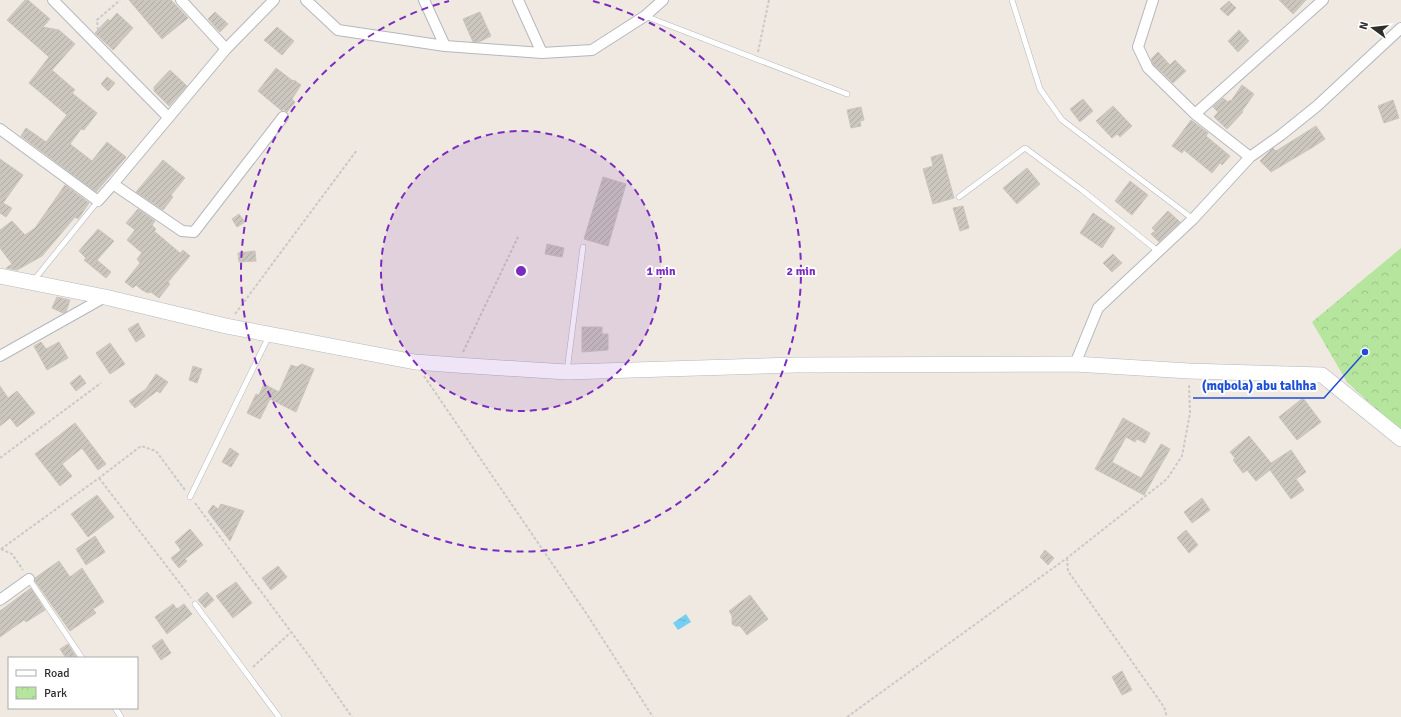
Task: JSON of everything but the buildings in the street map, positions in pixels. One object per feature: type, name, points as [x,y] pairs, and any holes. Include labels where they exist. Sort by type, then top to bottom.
[{"type":"street","points":[[53,0],[168,117]]},
{"type":"street","points":[[182,0],[226,49]]},
{"type":"street","points":[[0,129],[98,201],[226,49],[274,0]]},
{"type":"street","points":[[306,0],[338,30],[445,46],[542,53],[592,50],[646,16],[663,0]]},
{"type":"street","points":[[424,0],[445,46]]},
{"type":"street","points":[[518,0],[542,53]]},
{"type":"street","points":[[1153,0],[1138,47],[1148,68],[1195,114],[1250,157]]},
{"type":"street","points":[[1195,114],[1323,0]]},
{"type":"street","points":[[1075,364],[1098,308],[1159,252],[1250,157],[1281,136],[1317,106],[1401,28]]},
{"type":"street","points":[[113,184],[182,231],[194,232],[283,117]]},
{"type":"street","points":[[0,276],[104,297],[226,326],[270,333],[415,362],[567,372],[796,365],[1075,364],[1189,371],[1322,375],[1401,439]]},
{"type":"street","points":[[0,356],[104,297]]},
{"type":"street","points":[[0,600],[29,579]]},
{"type":"lane","points":[[1012,0],[1040,89],[1062,120],[1192,219]]},
{"type":"lane","points":[[646,16],[847,94]]},
{"type":"lane","points":[[959,197],[1025,148],[1082,190],[1159,252]]},
{"type":"lane","points":[[32,282],[98,201]]},
{"type":"lane","points":[[567,372],[583,247]]},
{"type":"lane","points":[[190,497],[270,333]]},
{"type":"lane","points":[[29,579],[81,657]]},
{"type":"lane","points":[[195,604],[279,717]]},
{"type":"path","points":[[91,38],[99,29],[97,20],[120,0]]},
{"type":"path","points":[[756,59],[769,0]]},
{"type":"path","points":[[226,326],[357,150]]},
{"type":"path","points":[[456,365],[518,237]]},
{"type":"path","points":[[415,362],[588,616],[653,717]]},
{"type":"path","points":[[848,717],[1067,558],[1167,479],[1182,456],[1190,412],[1189,371]]},
{"type":"path","points":[[0,458],[101,383]]},
{"type":"path","points":[[0,549],[141,446],[156,451],[290,633],[312,660],[352,717]]},
{"type":"path","points":[[0,549],[12,554],[29,579]]},
{"type":"path","points":[[1067,558],[1068,571],[1164,707],[1167,717]]},
{"type":"path","points":[[250,670],[290,633]]},
{"type":"green space","points":[[1401,248],[1401,432],[1347,382],[1312,322]]},
{"type":"water","points":[[686,614],[691,622],[678,630],[673,623]]},
{"type":"place","name":"(mqbola) abu talhha","points":[[1365,352]]}]
